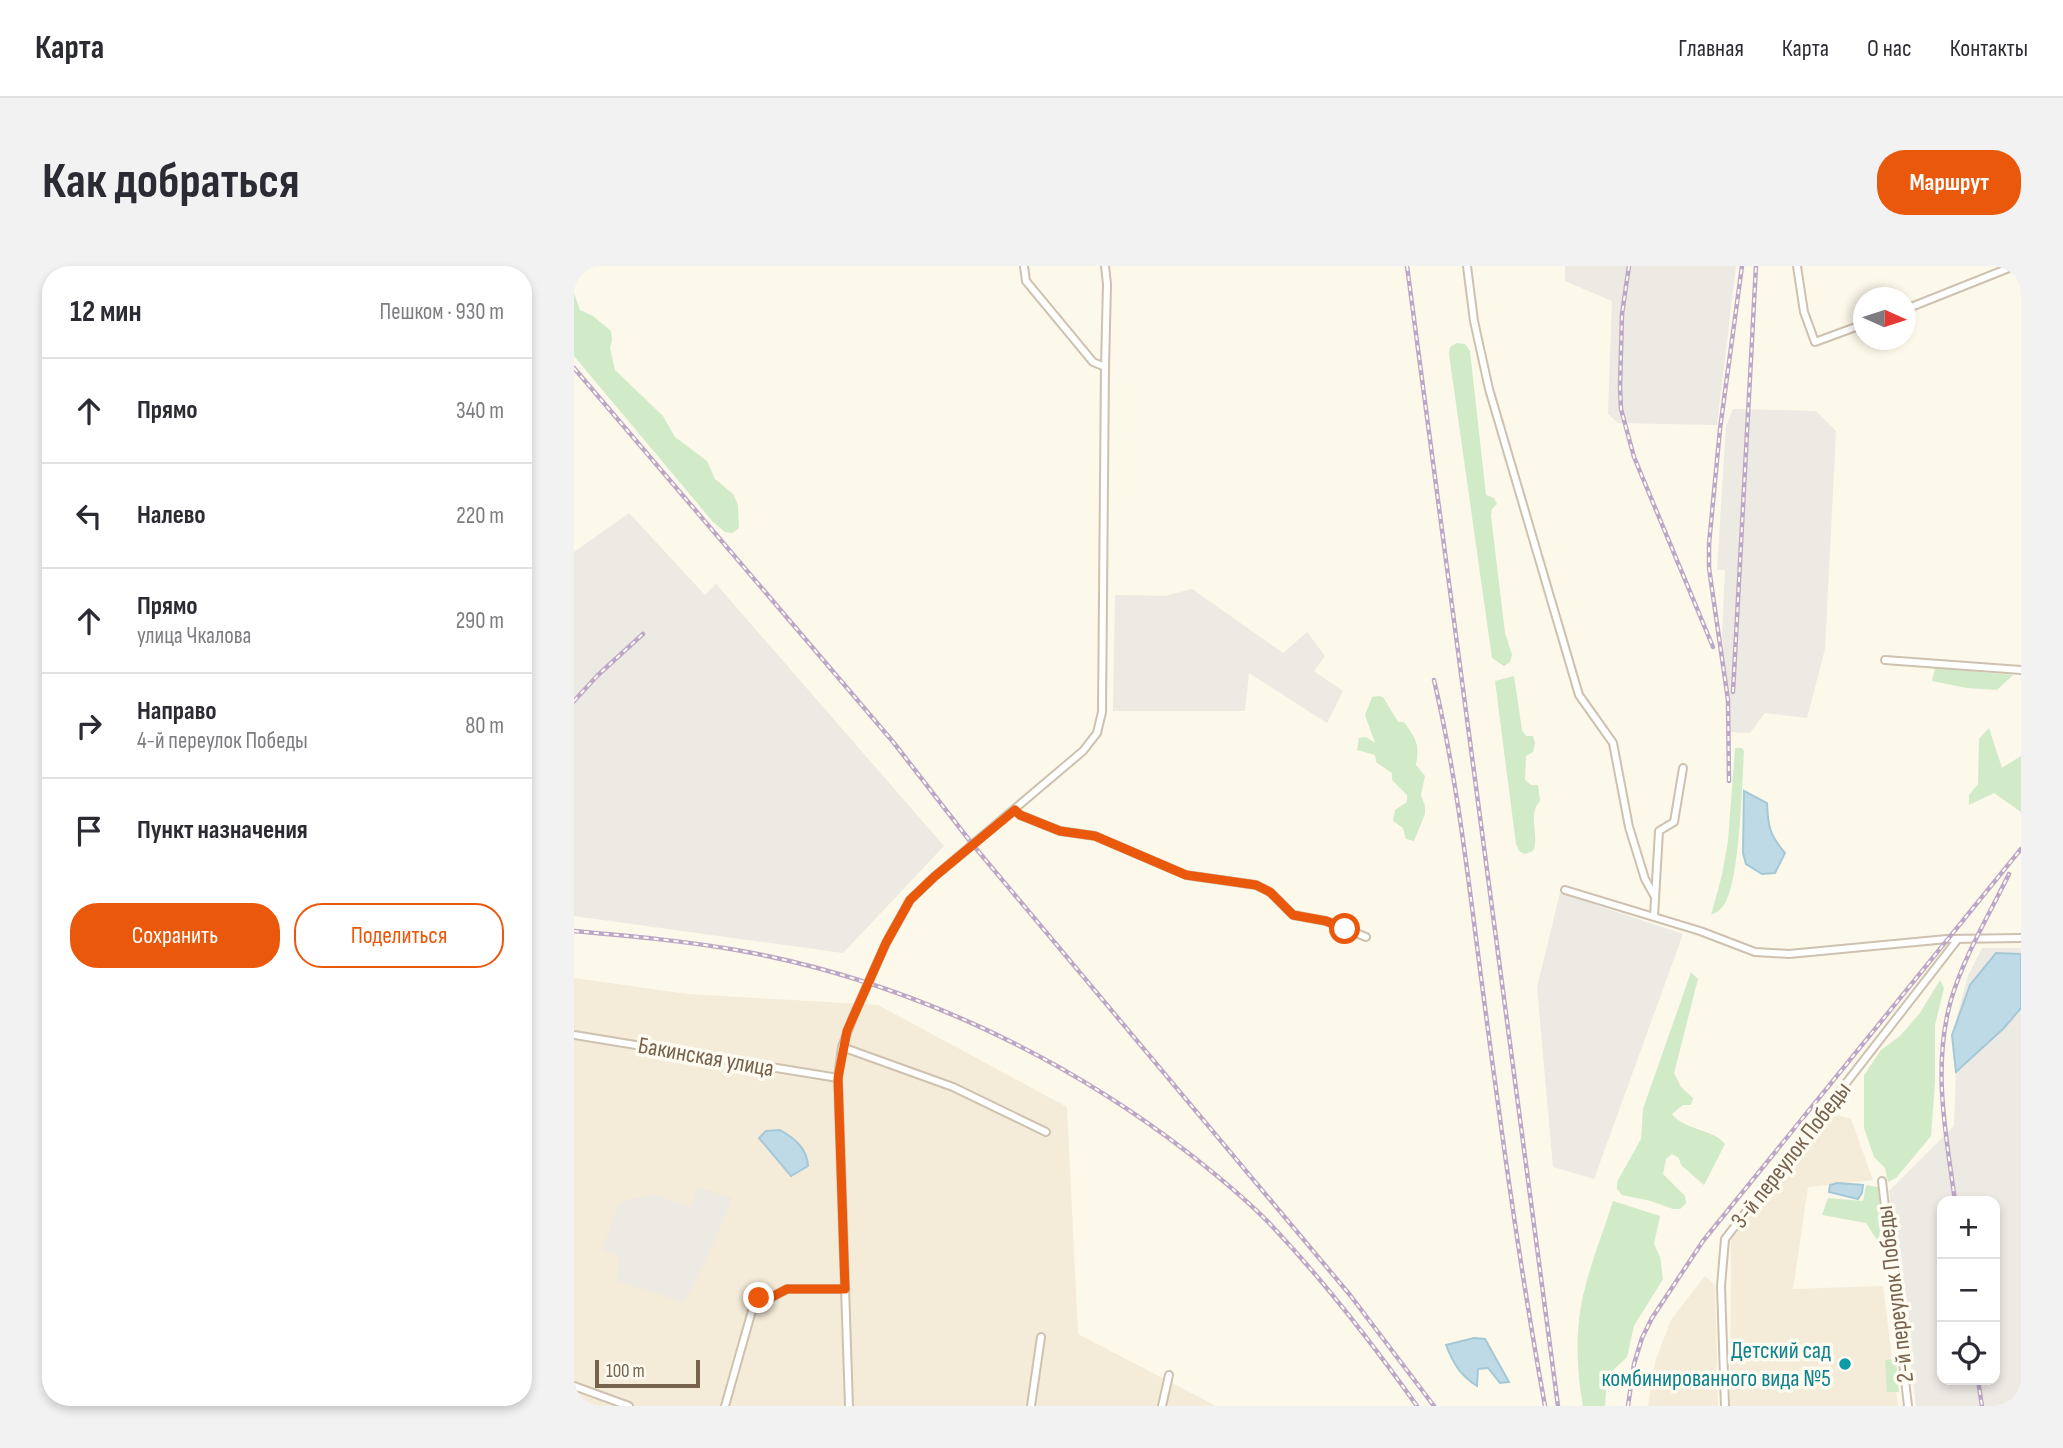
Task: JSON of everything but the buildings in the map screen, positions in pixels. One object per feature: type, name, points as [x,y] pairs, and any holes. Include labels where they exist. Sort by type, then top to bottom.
[{"type":"street","points":[[1024,266],[1026,281],[1093,362],[1105,367]]},
{"type":"street","points":[[849,1406],[838,1078],[842,1047],[867,984],[910,900],[1083,751],[1097,733],[1100,723],[1103,704],[1105,266]]},
{"type":"street","points":[[1467,266],[1474,321],[1489,389],[1579,695],[1612,743],[1629,827],[1645,879],[1655,897]]},
{"type":"street","points":[[1797,266],[1804,312],[1815,342],[1853,328]]},
{"type":"street","points":[[1916,305],[2014,266]]},
{"type":"street","points":[[1885,660],[2021,670]]},
{"type":"street","points":[[1654,916],[1659,831],[1674,822],[1683,768]]},
{"type":"street","points":[[1015,810],[1020,815],[1060,831],[1095,836],[1186,875],[1256,885],[1270,892],[1293,915],[1326,921],[1366,937]]},
{"type":"street","points":[[1565,890],[1654,916],[1755,952],[1789,954],[1958,939],[2021,938]]},
{"type":"street","name":"3-й переулок Победы","points":[[1725,1406],[1721,1286],[1725,1239],[1958,939]]},
{"type":"street","name":"Бакинская улица","points":[[574,1035],[838,1078]]},
{"type":"street","points":[[842,1047],[953,1087],[1046,1132]]},
{"type":"street","name":"2-й переулок Победы","points":[[1882,1181],[1908,1406]]},
{"type":"street","points":[[725,1406],[753,1307],[759,1298],[770,1298],[787,1289],[845,1289]]},
{"type":"street","points":[[1031,1406],[1041,1337]]},
{"type":"street","points":[[1162,1406],[1169,1375]]},
{"type":"street","points":[[574,1386],[629,1406]]},
{"type":"shaded area","points":[[1565,266],[1736,266],[1717,425],[1618,423],[1608,414],[1612,301],[1565,281]]},
{"type":"shaded area","points":[[1733,409],[1816,411],[1836,431],[1825,649],[1807,718],[1765,713],[1750,733],[1730,732],[1722,635],[1725,570],[1717,570],[1726,426]]},
{"type":"shaded area","points":[[629,513],[705,595],[716,584],[944,846],[843,953],[574,916],[574,552]]},
{"type":"shaded area","points":[[1192,589],[1283,653],[1307,632],[1325,656],[1314,671],[1343,691],[1327,723],[1249,673],[1245,711],[1113,711],[1115,595],[1165,596]]},
{"type":"shaded area","points":[[1560,893],[1683,934],[1594,1179],[1553,1167],[1537,987]]},
{"type":"shaded area","points":[[1982,948],[2021,948],[2021,1406],[1916,1406],[1889,1191],[1954,1126],[1956,1072],[1952,1035],[1968,976]]},
{"type":"shaded area","points":[[574,978],[687,994],[878,1005],[1067,1107],[1078,1334],[1216,1406],[574,1406]]},
{"type":"shaded area","points":[[1830,1113],[1851,1119],[1873,1180],[1808,1187],[1793,1289],[1883,1286],[1898,1406],[1730,1406],[1731,1239]]},
{"type":"shaded area","points":[[698,1188],[732,1198],[703,1267],[684,1302],[617,1281],[619,1256],[603,1249],[619,1202],[655,1195],[690,1207]]},
{"type":"shaded area","points":[[1705,1276],[1715,1285],[1718,1406],[1648,1406],[1655,1362],[1671,1320]]},
{"type":"green space","points":[[574,293],[580,310],[593,316],[611,331],[610,348],[615,370],[663,416],[675,437],[707,461],[715,479],[733,494],[738,505],[739,528],[732,533],[725,532],[713,522],[574,356]]},
{"type":"green space","points":[[1457,343],[1465,344],[1470,351],[1486,495],[1494,498],[1497,504],[1492,509],[1491,516],[1505,633],[1512,655],[1510,662],[1504,666],[1492,658],[1449,354],[1450,347]]},
{"type":"green space","points":[[1935,668],[2013,675],[1997,690],[1967,688],[1932,681]]},
{"type":"green space","points":[[1514,676],[1522,730],[1526,736],[1533,736],[1535,743],[1533,752],[1526,756],[1525,780],[1531,785],[1538,785],[1540,801],[1534,812],[1535,845],[1533,851],[1525,854],[1519,851],[1516,844],[1495,681]]},
{"type":"green space","points":[[1372,697],[1383,697],[1398,722],[1404,722],[1412,733],[1418,752],[1416,765],[1425,776],[1421,795],[1425,814],[1414,841],[1406,839],[1403,828],[1393,821],[1395,810],[1407,802],[1407,795],[1392,780],[1392,773],[1376,762],[1375,755],[1357,750],[1359,738],[1366,737],[1375,743],[1365,715]]},
{"type":"green space","points":[[1989,728],[2002,768],[2021,756],[2021,812],[1994,793],[1969,805],[1969,795],[1978,784],[1979,739]]},
{"type":"green space","points":[[1735,748],[1742,748],[1744,751],[1734,876],[1724,905],[1711,915],[1728,841]]},
{"type":"green space","points":[[1691,972],[1698,979],[1674,1073],[1681,1087],[1693,1098],[1691,1105],[1683,1105],[1672,1114],[1684,1124],[1713,1135],[1725,1144],[1704,1185],[1681,1165],[1679,1158],[1672,1154],[1666,1159],[1663,1174],[1685,1196],[1686,1203],[1680,1209],[1673,1209],[1622,1195],[1617,1189],[1617,1182],[1641,1139],[1643,1109]]},
{"type":"green space","points":[[1940,980],[1944,988],[1935,1025],[1931,1136],[1896,1178],[1888,1182],[1885,1168],[1874,1157],[1864,1128],[1864,1075],[1881,1050],[1900,1036],[1920,1013]]},
{"type":"green space","points":[[1866,1185],[1878,1187],[1882,1232],[1877,1240],[1866,1223],[1822,1215],[1828,1198],[1863,1201]]},
{"type":"green space","points":[[1613,1201],[1660,1216],[1654,1244],[1660,1257],[1663,1279],[1634,1326],[1627,1357],[1607,1376],[1605,1406],[1583,1406],[1578,1362],[1579,1317],[1588,1277]]},
{"type":"green space","points":[[1896,1359],[1899,1392],[1887,1392],[1885,1360]]},
{"type":"water","points":[[1744,791],[1767,803],[1770,830],[1785,853],[1775,873],[1762,874],[1746,864],[1743,853]]},
{"type":"water","points":[[1996,953],[2021,954],[2021,1008],[2004,1028],[1956,1072],[1952,1035],[1970,985]]},
{"type":"water","points":[[780,1130],[799,1144],[807,1160],[808,1166],[791,1176],[759,1138],[766,1131]]},
{"type":"water","points":[[1830,1185],[1863,1185],[1862,1193],[1858,1199],[1829,1192]]},
{"type":"water","points":[[1474,1338],[1485,1339],[1509,1382],[1500,1383],[1488,1368],[1478,1369],[1477,1386],[1454,1363],[1446,1345]]},
{"type":"railway","points":[[1407,266],[1558,1406]]},
{"type":"railway","points":[[1629,266],[1622,314],[1621,409],[1634,457],[1713,647]]},
{"type":"railway","points":[[1729,781],[1728,700],[1709,568],[1709,544],[1720,429],[1742,266]]},
{"type":"railway","points":[[1733,692],[1756,266]]},
{"type":"railway","points":[[574,368],[894,743],[973,845],[1350,1295],[1434,1406]]},
{"type":"railway","points":[[574,701],[643,634]]},
{"type":"railway","points":[[1434,680],[1461,828],[1510,1192],[1545,1406]]},
{"type":"railway","points":[[1628,1406],[1634,1364],[1642,1338],[1652,1318],[1703,1241],[2021,849]]},
{"type":"railway","points":[[1954,1196],[1942,1100],[1945,1025],[1963,968],[2009,874]]},
{"type":"railway","points":[[574,931],[700,944],[803,964],[863,981],[921,1002],[979,1026],[1035,1054],[1141,1118],[1201,1163],[1252,1207],[1329,1290],[1417,1406]]},
{"type":"railway","points":[[1979,1385],[1982,1406]]},
{"type":"place","name":"Детский сад комбинированного вида №5","points":[[1845,1364]]},
{"type":"route","points":[[759,1298],[770,1298],[787,1289],[845,1289],[838,1078],[847,1031],[886,943],[910,900],[1015,810],[1020,815],[1060,831],[1095,836],[1186,875],[1256,885],[1270,892],[1293,915],[1326,921],[1345,929]]}]
